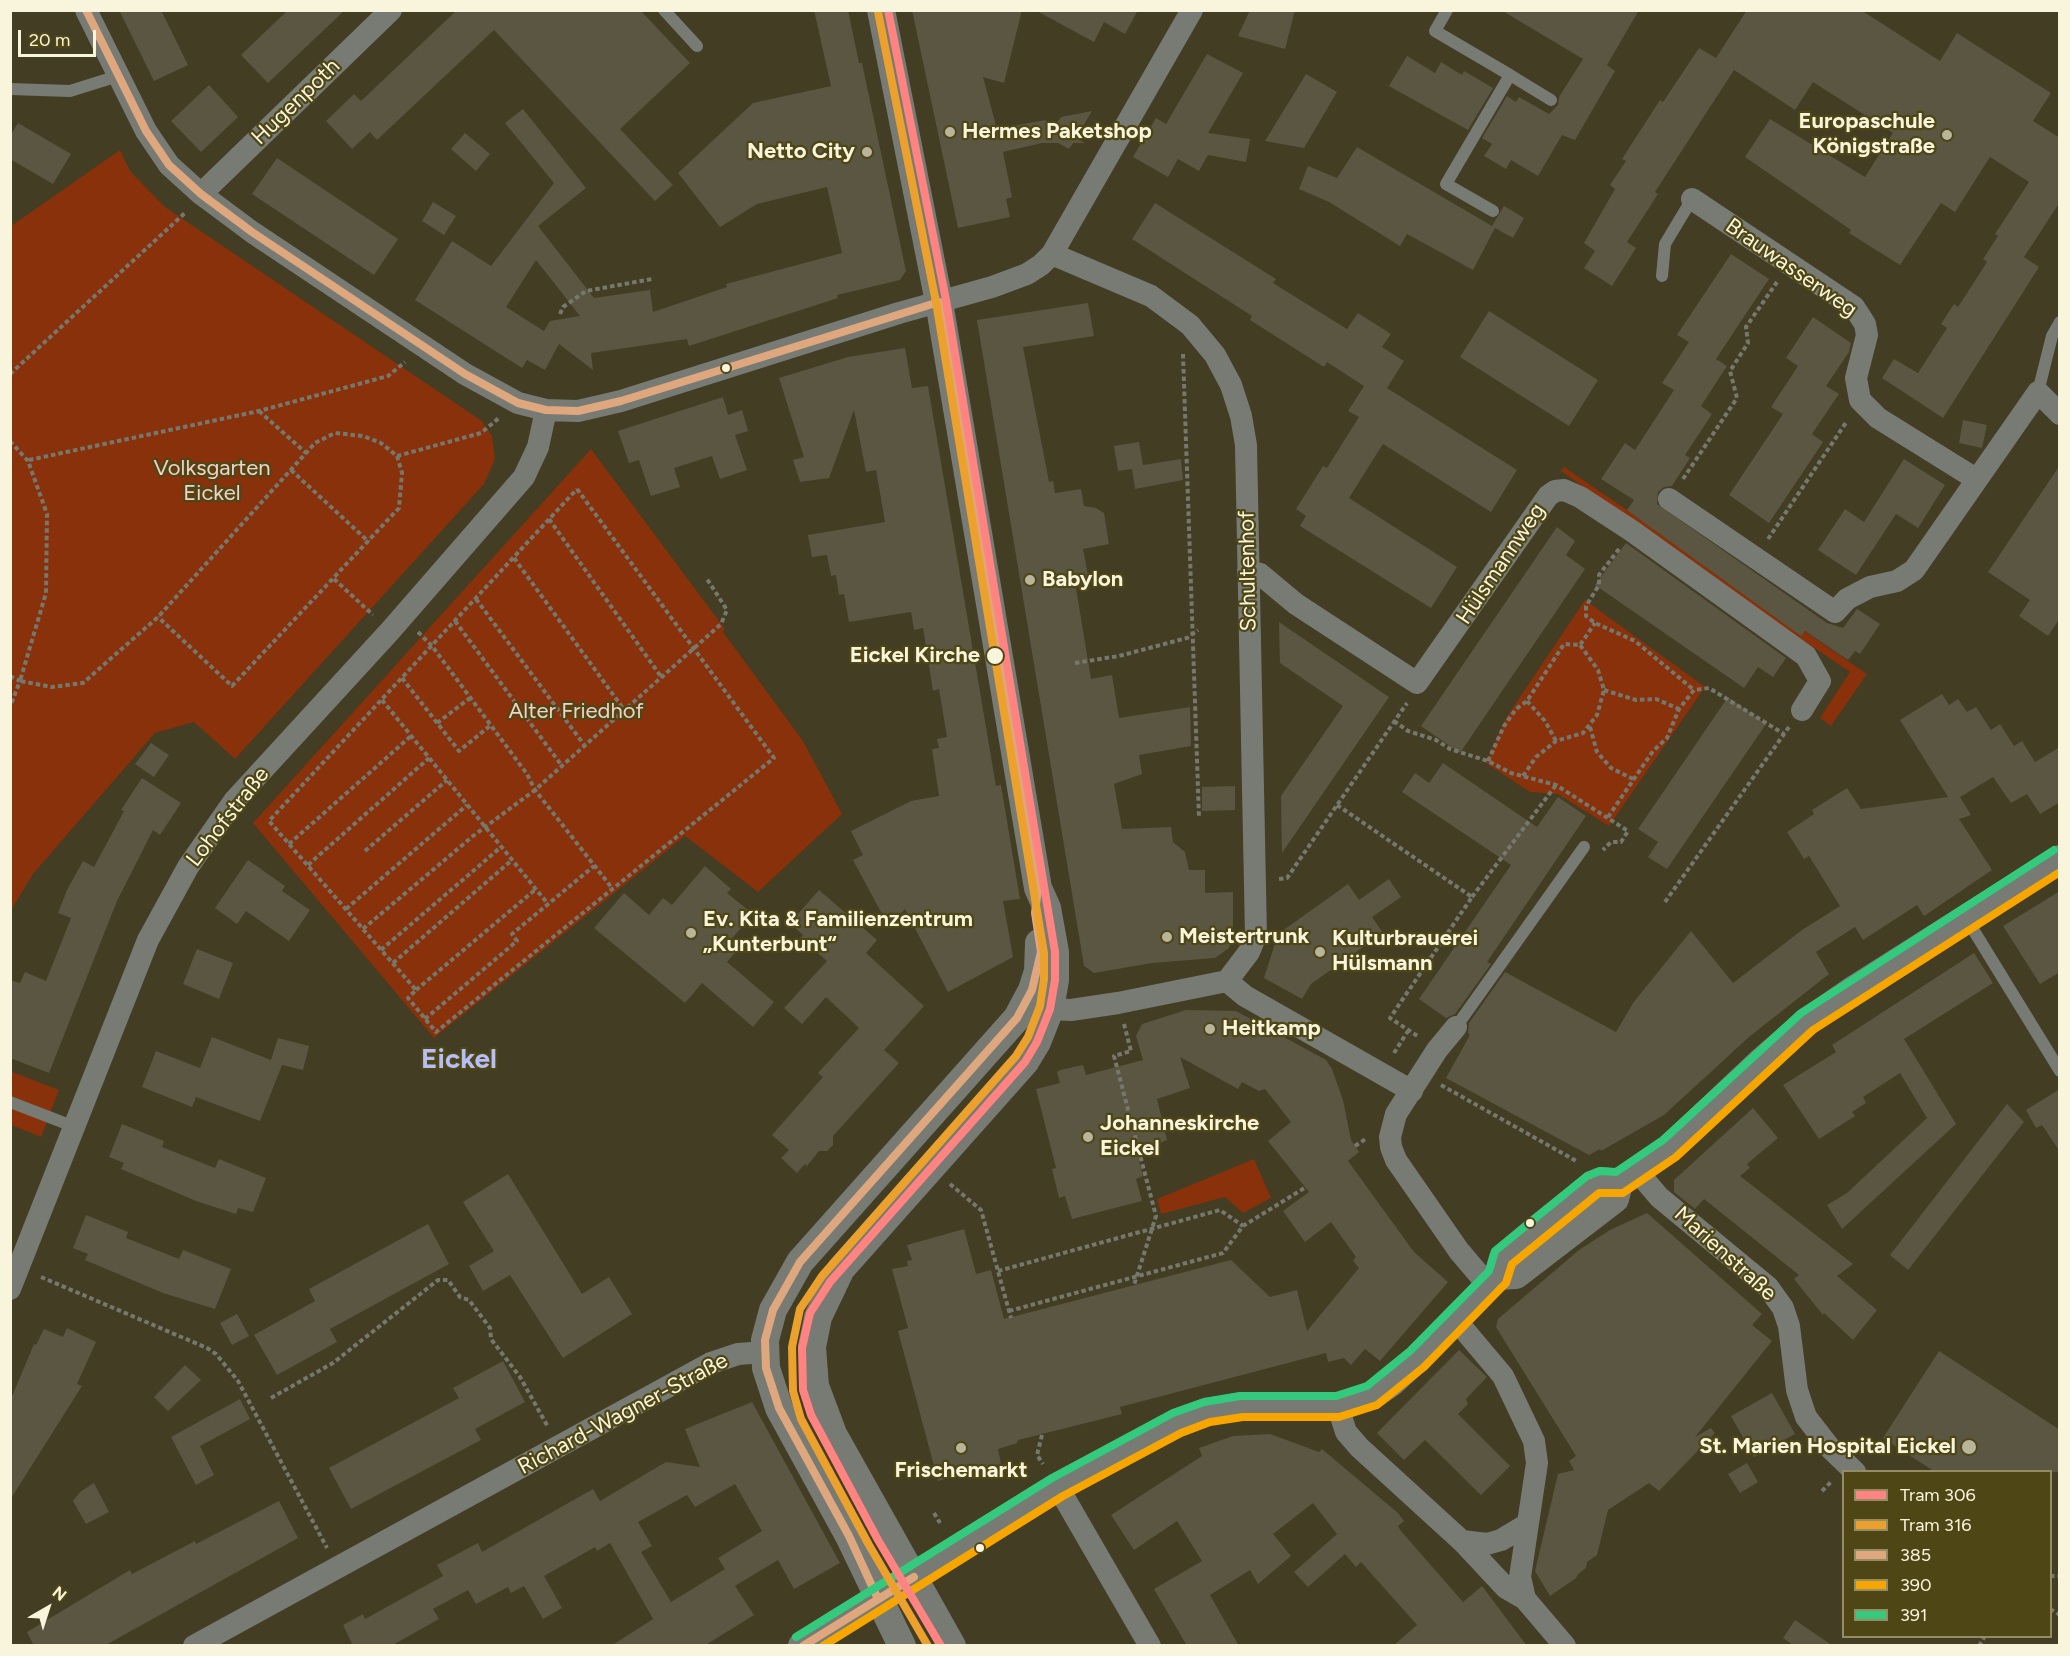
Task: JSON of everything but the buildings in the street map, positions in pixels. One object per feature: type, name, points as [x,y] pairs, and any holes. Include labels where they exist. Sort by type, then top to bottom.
[{"type":"street","points":[[86,10],[146,131],[169,165],[201,194],[252,232],[465,374],[518,402],[546,410],[578,411],[621,401],[1027,274],[1052,254],[1192,10]]},
{"type":"street","name":"Hugenpoth","points":[[201,194],[391,10]]},
{"type":"street","points":[[881,10],[939,302],[1038,888],[1035,913],[1041,952],[1038,971],[1037,1042],[1025,1062],[841,1269],[818,1317],[811,1364],[821,1408],[838,1444],[952,1646]]},
{"type":"street","name":"Brauwasserweg","points":[[1692,199],[1854,307],[1861,316],[1867,335],[1856,378],[1860,400]]},
{"type":"street","name":"Schultenhof","points":[[1052,254],[1151,296],[1190,325],[1215,355],[1231,385],[1241,416],[1246,445],[1256,935],[1249,952],[1227,981]]},
{"type":"street","points":[[1670,499],[1835,612],[1847,599],[1870,587],[1898,581],[1914,570],[2038,392],[2060,414]]},
{"type":"street","points":[[1860,400],[1878,418],[1976,479]]},
{"type":"street","name":"Lohofstraße","points":[[10,1289],[148,940],[188,867],[234,801],[397,624],[524,477],[538,447],[546,410]]},
{"type":"street","name":"Hülsmannweg","points":[[1417,683],[1548,496],[1555,490],[1564,490],[1580,497],[1632,531],[1806,657],[1820,681],[1802,710]]},
{"type":"street","points":[[1248,571],[1260,574],[1296,604],[1417,683]]},
{"type":"street","points":[[802,1646],[1058,1487],[1158,1431],[1207,1413],[1242,1406],[1273,1404],[1338,1407],[1372,1396],[1392,1382],[1493,1280],[1503,1258],[1594,1184],[1628,1177],[1670,1148],[1763,1059],[1807,1022],[2060,859]]},
{"type":"street","points":[[902,1646],[849,1536],[779,1408],[771,1387],[764,1352],[773,1310],[800,1262],[1008,1030],[1038,1007],[1071,1010],[1227,981],[1245,996],[1417,1083]]},
{"type":"street","points":[[1456,1027],[1437,1050],[1396,1114],[1392,1125],[1391,1148],[1396,1160],[1459,1251],[1493,1280]]},
{"type":"street","name":"Marienstraße","points":[[1628,1177],[1659,1197],[1768,1287],[1778,1301],[1789,1326],[1797,1390],[1806,1417],[1830,1448],[1853,1470]]},
{"type":"street","points":[[1455,1319],[1503,1376],[1534,1441],[1537,1463],[1520,1576],[1525,1599]]},
{"type":"street","name":"Richard-Wagner-Straße","points":[[194,1646],[711,1363],[738,1354],[764,1352]]},
{"type":"street","points":[[1338,1407],[1346,1432],[1359,1447],[1462,1541],[1506,1588],[1525,1599],[1565,1646]]},
{"type":"street","points":[[1058,1487],[1150,1646]]},
{"type":"street","points":[[1462,1541],[1487,1544],[1501,1540],[1526,1525]]},
{"type":"lane","points":[[664,10],[697,46]]},
{"type":"lane","points":[[1447,10],[1435,31],[1551,100]]},
{"type":"lane","points":[[1493,211],[1446,184],[1510,75]]},
{"type":"lane","points":[[10,88],[70,91],[118,76]]},
{"type":"lane","name":"Brauwasserweg","points":[[1662,276],[1665,244],[1692,199]]},
{"type":"lane","points":[[2038,392],[2052,336],[2060,321]]},
{"type":"lane","points":[[1456,1027],[1584,847]]},
{"type":"lane","points":[[1966,918],[2060,1071]]},
{"type":"lane","points":[[10,1102],[75,1127]]},
{"type":"path","points":[[10,374],[181,219],[201,194]]},
{"type":"path","points":[[1670,499],[1737,398],[1730,370],[1748,343],[1746,327],[1789,264]]},
{"type":"path","points":[[560,314],[563,307],[586,291],[652,279]]},
{"type":"path","points":[[1190,325],[1183,346],[1199,818]]},
{"type":"path","points":[[28,460],[259,411],[388,376],[424,347]]},
{"type":"path","points":[[1756,557],[1860,400]]},
{"type":"path","points":[[397,456],[481,433],[518,402]]},
{"type":"path","points":[[259,411],[306,453]]},
{"type":"path","points":[[10,676],[20,681],[52,687],[83,684],[158,616],[315,443],[335,434],[381,443],[397,456],[402,473],[399,508],[232,686],[158,616]]},
{"type":"path","points":[[10,441],[28,460],[46,514],[46,593],[10,707]]},
{"type":"path","points":[[291,470],[369,542]]},
{"type":"path","points":[[416,990],[269,821],[577,489],[774,758],[436,1032],[408,998],[536,889]]},
{"type":"path","points":[[549,519],[662,678]]},
{"type":"path","points":[[1632,531],[1599,575],[1599,585],[1586,606],[1586,616],[1595,623],[1635,641],[1694,690]]},
{"type":"path","points":[[514,558],[625,711]]},
{"type":"path","points":[[334,579],[432,646],[527,774],[535,790],[612,888]]},
{"type":"path","points":[[363,928],[473,836],[487,828],[535,790],[721,624],[728,610],[707,579]]},
{"type":"path","points":[[476,599],[585,746]]},
{"type":"path","points":[[455,621],[562,766]]},
{"type":"path","points":[[1580,645],[1595,623]]},
{"type":"path","points":[[1075,663],[1119,656],[1192,635],[1198,630]]},
{"type":"path","points":[[1488,761],[1504,726],[1516,709],[1527,701],[1564,644],[1580,645]]},
{"type":"path","points":[[1523,776],[1536,757],[1556,741],[1583,733],[1590,727],[1597,715],[1604,690],[1598,670],[1580,645]]},
{"type":"path","points":[[402,678],[459,751],[491,725]]},
{"type":"path","points":[[1254,880],[1287,878],[1394,721],[1417,683]]},
{"type":"path","points":[[1608,817],[1653,751],[1667,738],[1679,709],[1694,690],[1709,688],[1784,734]]},
{"type":"path","points":[[1604,690],[1636,700],[1656,699],[1679,709]]},
{"type":"path","points":[[437,723],[470,698]]},
{"type":"path","points":[[382,700],[548,904]]},
{"type":"path","points":[[1527,701],[1545,721],[1556,741]]},
{"type":"path","points":[[1665,902],[1802,710]]},
{"type":"path","points":[[1394,721],[1408,731],[1436,740],[1450,749],[1556,786],[1628,831],[1621,842],[1608,843],[1599,856]]},
{"type":"path","points":[[1590,727],[1597,752],[1611,768],[1635,780]]},
{"type":"path","points":[[290,844],[411,736]]},
{"type":"path","points":[[308,865],[429,758]]},
{"type":"path","points":[[365,851],[447,780]]},
{"type":"path","points":[[1421,1039],[1390,1018],[1472,897],[1556,786]]},
{"type":"path","points":[[346,909],[467,805]]},
{"type":"path","points":[[1337,805],[1472,897]]},
{"type":"path","points":[[381,950],[501,847]]},
{"type":"path","points":[[393,963],[512,860]]},
{"type":"path","points":[[425,1018],[517,941],[512,934],[594,866]]},
{"type":"path","points":[[1118,1002],[1131,1051],[1114,1056],[1156,1216],[1134,1285]]},
{"type":"path","points":[[1417,1083],[1578,1162],[1584,1170]]},
{"type":"path","points":[[944,1179],[981,1210],[1011,1318]]},
{"type":"path","points":[[1009,1311],[1222,1253],[1243,1226],[1306,1187]]},
{"type":"path","points":[[998,1271],[1220,1210],[1243,1226]]},
{"type":"path","points":[[19,1268],[207,1348],[216,1354],[238,1381],[338,1567]]},
{"type":"path","points":[[271,1398],[333,1363],[438,1280],[448,1280],[460,1297],[469,1300],[490,1328],[491,1340],[520,1377],[559,1446]]},
{"type":"path","points":[[934,1513],[940,1523]]},
{"type":"green space","name":"Volksgarten Eickel","points":[[120,150],[130,171],[165,207],[482,421],[492,436],[495,459],[484,484],[235,759],[194,722],[155,733],[33,874],[11,910],[11,226]]},
{"type":"green space","name":"Alter Friedhof","points":[[591,449],[725,629],[723,632],[803,741],[842,814],[758,892],[685,836],[434,1038],[253,823]]},
{"type":"green space","points":[[1564,467],[1867,674],[1831,726],[1820,718],[1850,672],[1589,496],[1591,492],[1561,471]]},
{"type":"green space","points":[[1585,600],[1705,687],[1609,826],[1558,794],[1530,792],[1486,763],[1506,718]]},
{"type":"green space","points":[[10,1071],[59,1090],[41,1137],[11,1125]]},
{"type":"green space","points":[[1254,1159],[1271,1198],[1243,1213],[1225,1197],[1161,1214],[1157,1199]]},
{"type":"tram line","name":"306","points":[[888,10],[946,300],[1055,952],[1055,980],[1050,1009],[1037,1042],[1025,1062],[830,1282],[810,1313],[802,1348],[803,1390],[811,1415],[878,1540],[941,1646]]},
{"type":"tram line","name":"316","points":[[878,12],[936,302],[1044,953],[1044,979],[1040,1006],[1028,1037],[1016,1056],[822,1276],[800,1309],[792,1347],[793,1391],[801,1419],[869,1545],[928,1646]]},
{"type":"transit line","name":"385","points":[[86,10],[146,131],[169,165],[201,194],[252,232],[465,374],[518,403],[546,410],[578,411],[621,401],[939,302]]},
{"type":"transit line","name":"385","points":[[878,1599],[849,1536],[779,1408],[766,1368],[765,1340],[773,1310],[800,1262],[1017,1018],[1032,990],[1041,952],[1035,913],[1038,888],[939,302]]},
{"type":"transit line","name":"391","points":[[796,1637],[1052,1478],[1173,1413],[1204,1402],[1240,1396],[1336,1396],[1367,1386],[1410,1351],[1489,1271],[1495,1251],[1587,1176],[1600,1171],[1616,1172],[1663,1140],[1801,1013],[2054,850]]},
{"type":"transit line","name":"390","points":[[823,1646],[1063,1496],[1181,1433],[1210,1422],[1243,1417],[1339,1417],[1377,1405],[1424,1367],[1506,1283],[1512,1264],[1599,1193],[1623,1193],[1676,1157],[1813,1030],[2060,872]]},
{"type":"transit line","name":"385","points":[[803,1646],[914,1577]]},
{"type":"place","name":"Hermes Paketshop","points":[[950,132]]},
{"type":"place","name":"Europaschule Königstraße","points":[[1947,135]]},
{"type":"place","name":"Netto City","points":[[867,152]]},
{"type":"place","name":"Babylon","points":[[1030,580]]},
{"type":"place","name":"Eickel Kirche","points":[[995,656]]},
{"type":"place","name":"Ev. Kita & Familienzentrum „Kunterbunt“","points":[[691,933]]},
{"type":"place","name":"Meistertrunk","points":[[1167,937]]},
{"type":"place","name":"Kulturbrauerei Hülsmann","points":[[1320,952]]},
{"type":"place","name":"Heitkamp","points":[[1210,1029]]},
{"type":"place","name":"Johanneskirche Eickel","points":[[1088,1137]]},
{"type":"place","name":"St. Marien Hospital Eickel","points":[[1969,1447]]},
{"type":"place","name":"Frischemarkt","points":[[961,1448]]},
{"type":"district","name":"Eickel","points":[[459,1060]]}]
